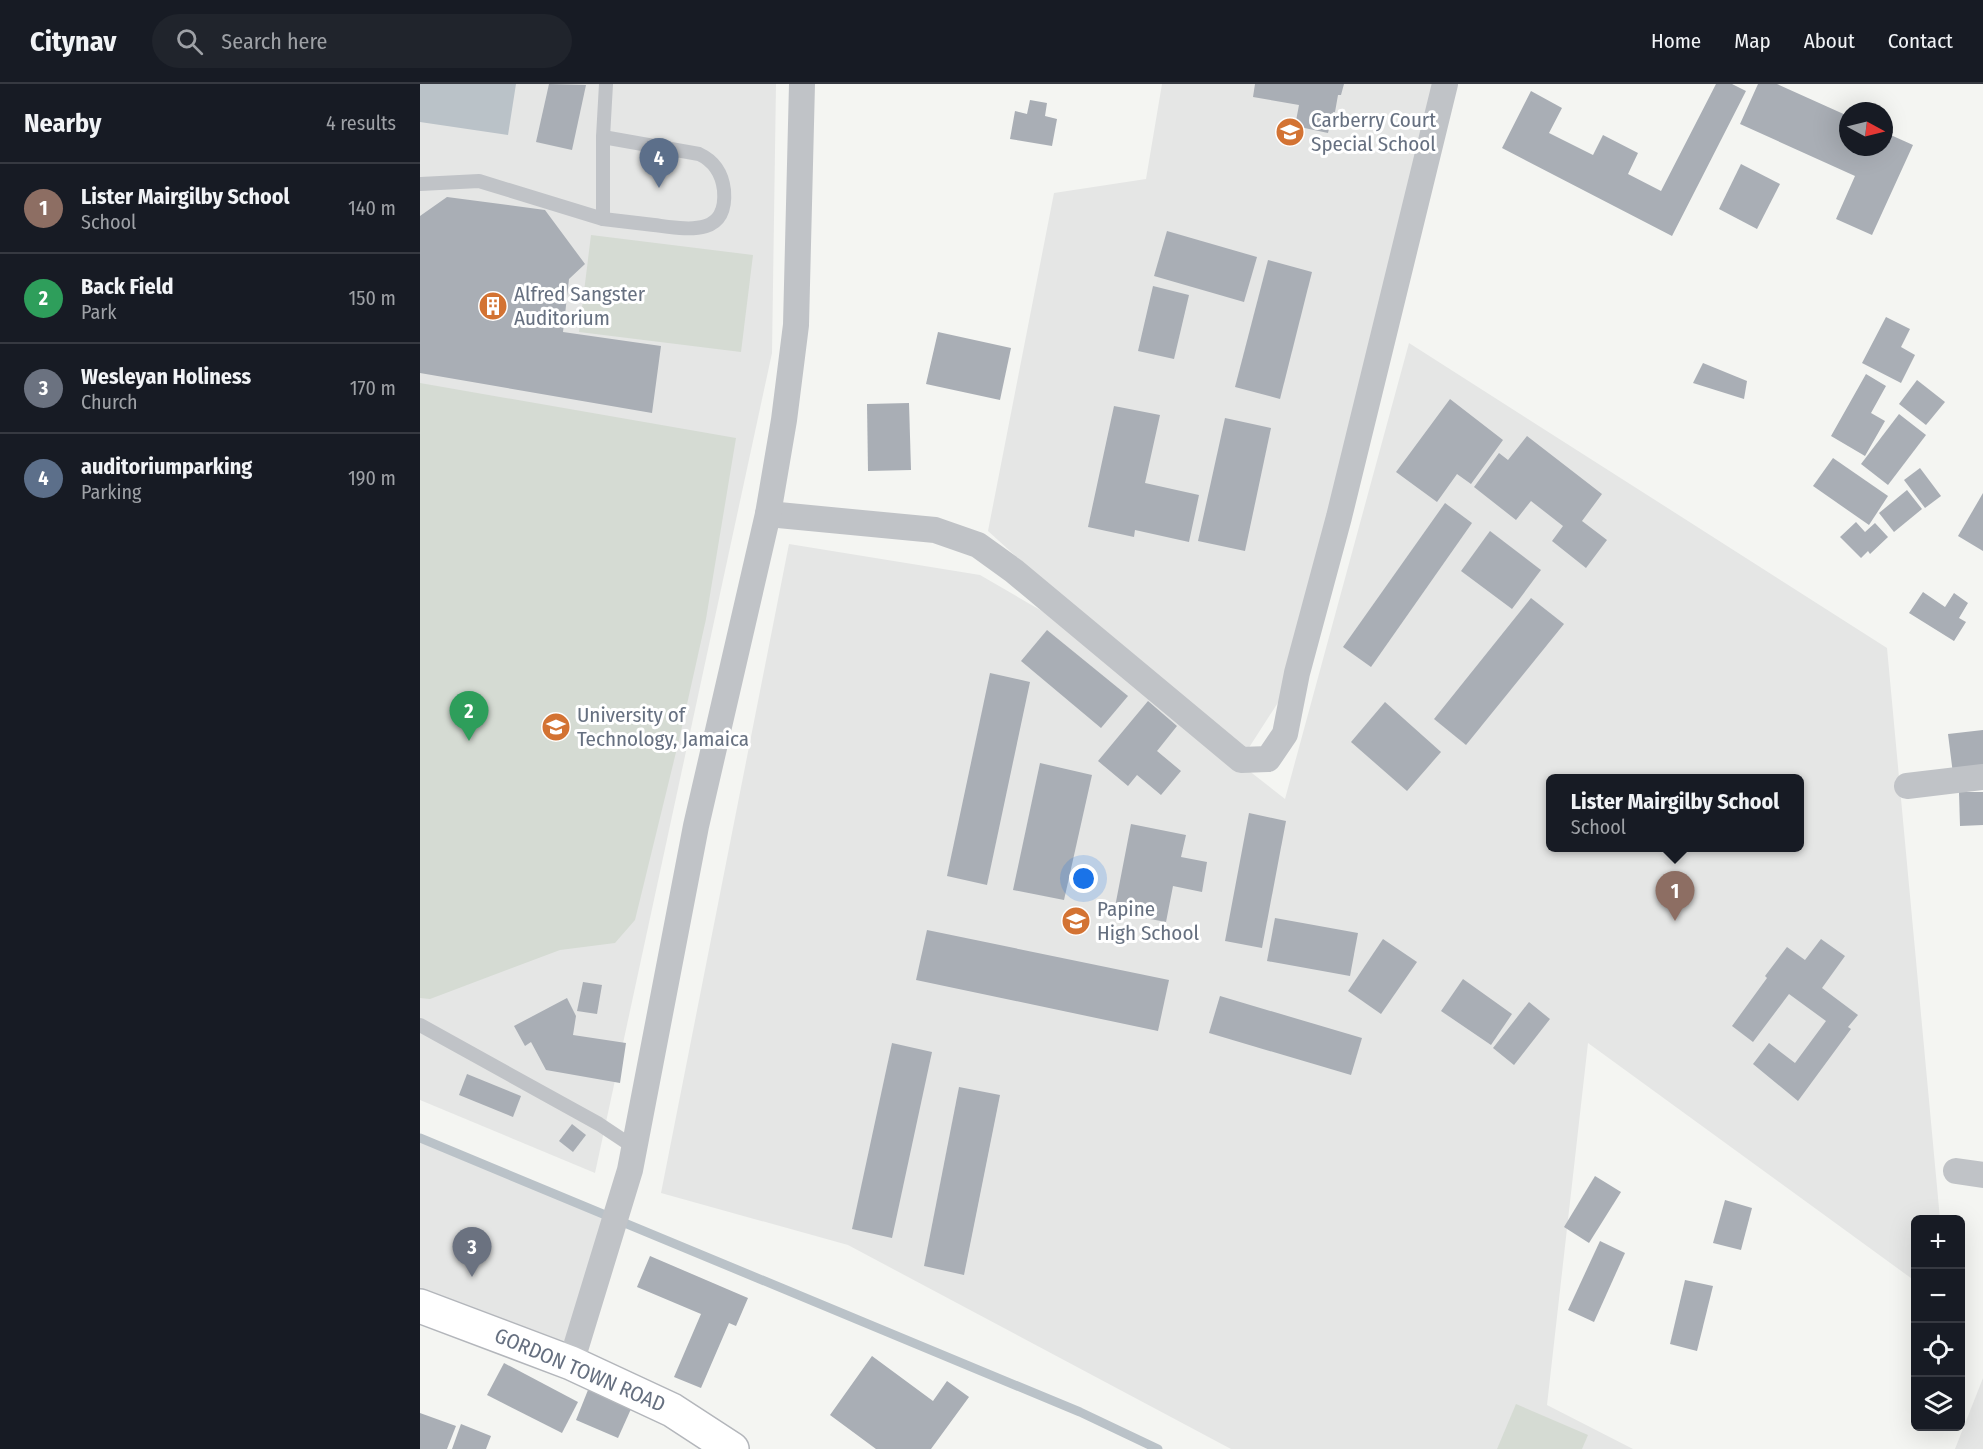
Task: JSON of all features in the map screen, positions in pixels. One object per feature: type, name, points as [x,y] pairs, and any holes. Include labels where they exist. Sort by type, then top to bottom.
[{"type":"main road","name":"GORDON TOWN ROAD","points":[[420,1306],[571,1363],[672,1410],[732,1449]]},
{"type":"street","points":[[571,1363],[633,1159],[696,826],[768,514],[784,420],[796,325],[802,84]]},
{"type":"street","points":[[768,514],[935,530],[978,545],[1023,579],[1241,760],[1268,759],[1285,734],[1297,673],[1339,517],[1445,84]]},
{"type":"street","points":[[1907,786],[1983,777]]},
{"type":"street","points":[[1956,1171],[1983,1175]]},
{"type":"street","points":[[672,1410],[697,1449]]},
{"type":"lane","points":[[603,219],[603,137],[606,84]]},
{"type":"lane","points":[[420,184],[479,181],[603,219],[691,230],[710,226],[720,216],[724,201],[724,187],[718,170],[709,159],[699,154],[603,137]]},
{"type":"lane","points":[[420,1025],[599,1124],[633,1159]]},
{"type":"shaded area","name":"University of Technology, Jamaica","points":[[420,84],[776,84],[772,353],[595,1173],[420,1100]]},
{"type":"shaded area","points":[[420,84],[516,84],[508,135],[420,122]]},
{"type":"shaded area","points":[[1162,84],[1436,84],[1297,673],[1241,760],[988,531],[1054,193],[1146,179]]},
{"type":"shaded area","points":[[591,235],[753,255],[741,352],[579,332]]},
{"type":"shaded area","name":"Papine High School","points":[[1409,343],[1887,648],[1940,1215],[1911,1215],[1911,1278],[1588,1043],[1547,1405],[1633,1449],[1231,1449],[848,1245],[661,1193],[789,544],[980,575],[1054,618],[1285,799]]},
{"type":"shaded area","points":[[420,383],[736,438],[706,619],[635,920],[615,943],[560,950],[430,999],[420,998]]},
{"type":"shaded area","points":[[420,1137],[616,1217],[567,1349],[420,1305]]},
{"type":"shaded area","points":[[1983,1378],[1983,1449],[1955,1449],[1962,1431],[1965,1431],[1965,1424]]},
{"type":"shaded area","points":[[1516,1404],[1588,1435],[1582,1449],[1497,1449]]},
{"type":"building","points":[[549,84],[586,85],[572,150],[536,142]]},
{"type":"building","points":[[1255,84],[1344,84],[1341,95],[1338,95],[1328,133],[1295,126],[1299,105],[1253,97]]},
{"type":"building","points":[[1716,84],[1732,84],[1746,91],[1672,236],[1502,148],[1531,91],[1562,108],[1549,133],[1593,155],[1603,135],[1638,153],[1628,174],[1661,191]]},
{"type":"building","points":[[1758,84],[1777,84],[1839,112],[1839,156],[1893,156],[1893,136],[1913,145],[1872,235],[1836,219],[1855,176],[1740,124]]},
{"type":"building","points":[[1030,100],[1047,103],[1045,116],[1057,119],[1052,146],[1010,139],[1015,111],[1027,114]]},
{"type":"building","points":[[1741,164],[1780,184],[1757,229],[1719,209]]},
{"type":"building","name":"Alfred Sangster Auditorium","points":[[447,197],[545,210],[585,264],[569,279],[563,332],[661,346],[652,413],[420,373],[420,216]]},
{"type":"building","points":[[1167,231],[1257,257],[1244,302],[1154,276]]},
{"type":"building","points":[[1268,260],[1312,272],[1280,399],[1235,387]]},
{"type":"building","points":[[1153,286],[1189,295],[1174,359],[1138,351]]},
{"type":"building","points":[[1886,317],[1910,329],[1901,347],[1915,355],[1901,383],[1862,363]]},
{"type":"building","points":[[938,332],[1011,348],[1000,400],[926,384]]},
{"type":"building","points":[[1703,363],[1747,381],[1744,399],[1693,383]]},
{"type":"building","points":[[1866,374],[1886,386],[1871,413],[1885,421],[1865,456],[1831,436]]},
{"type":"building","points":[[1917,380],[1945,402],[1926,425],[1899,404]]},
{"type":"building","points":[[1450,399],[1503,440],[1471,484],[1457,474],[1437,502],[1396,472]]},
{"type":"building","points":[[909,403],[911,470],[868,471],[867,404]]},
{"type":"building","points":[[1114,406],[1160,415],[1145,483],[1199,495],[1189,542],[1135,530],[1134,537],[1088,527]]},
{"type":"building","points":[[1899,414],[1926,435],[1888,485],[1861,464]]},
{"type":"building","points":[[1225,418],[1271,428],[1245,551],[1198,541]]},
{"type":"building","points":[[1527,436],[1602,494],[1582,521],[1607,540],[1586,568],[1552,541],[1563,526],[1531,501],[1516,520],[1474,487],[1499,453],[1508,460]]},
{"type":"building","points":[[1833,458],[1888,496],[1869,525],[1813,486]]},
{"type":"building","points":[[1920,468],[1941,496],[1925,508],[1904,480]]},
{"type":"building","points":[[1907,490],[1922,509],[1894,532],[1879,513]]},
{"type":"building","points":[[1983,493],[1983,551],[1958,536]]},
{"type":"building","points":[[1445,503],[1472,523],[1371,667],[1343,647]]},
{"type":"building","points":[[1856,522],[1865,532],[1875,523],[1888,537],[1870,554],[1868,551],[1861,558],[1840,537]]},
{"type":"building","points":[[1490,531],[1541,570],[1512,609],[1461,571]]},
{"type":"building","points":[[1923,592],[1945,607],[1954,593],[1968,603],[1959,618],[1966,622],[1954,641],[1909,613]]},
{"type":"building","points":[[1531,598],[1564,624],[1466,745],[1434,719]]},
{"type":"building","points":[[1047,630],[1128,696],[1101,728],[1021,661]]},
{"type":"building","points":[[990,673],[1030,682],[987,885],[947,876]]},
{"type":"building","points":[[1148,701],[1177,726],[1157,751],[1181,771],[1161,795],[1137,775],[1128,786],[1098,761]]},
{"type":"building","points":[[1385,702],[1441,752],[1407,791],[1351,742]]},
{"type":"building","points":[[1983,730],[1983,770],[1953,774],[1948,734]]},
{"type":"building","points":[[1040,763],[1092,775],[1064,900],[1013,890]]},
{"type":"building","points":[[1959,792],[1983,792],[1983,825],[1960,826]]},
{"type":"building","points":[[1249,813],[1286,821],[1262,948],[1225,941]]},
{"type":"building","points":[[1131,824],[1186,835],[1181,857],[1207,862],[1202,892],[1173,886],[1166,922],[1114,912]]},
{"type":"building","points":[[1275,918],[1358,933],[1350,976],[1267,961]]},
{"type":"building","points":[[927,930],[1169,980],[1158,1031],[916,980]]},
{"type":"building","points":[[1383,939],[1417,962],[1381,1014],[1348,991]]},
{"type":"building","points":[[1821,939],[1845,956],[1822,988],[1858,1015],[1848,1027],[1851,1029],[1798,1101],[1753,1064],[1769,1043],[1795,1063],[1826,1021],[1789,994],[1753,1042],[1732,1026],[1787,947],[1805,960]]},
{"type":"building","points":[[1463,979],[1512,1014],[1491,1045],[1441,1011]]},
{"type":"building","points":[[583,982],[602,985],[597,1014],[577,1011]]},
{"type":"building","points":[[1220,996],[1362,1038],[1351,1075],[1209,1033]]},
{"type":"building","points":[[567,998],[576,1016],[573,1035],[626,1043],[620,1083],[546,1070],[531,1042],[525,1046],[514,1026]]},
{"type":"building","points":[[1529,1002],[1550,1019],[1514,1065],[1493,1048]]},
{"type":"building","points":[[892,1043],[932,1052],[892,1238],[852,1229]]},
{"type":"building","points":[[467,1074],[521,1096],[513,1117],[459,1095]]},
{"type":"building","points":[[959,1087],[1000,1095],[964,1275],[924,1266]]},
{"type":"building","points":[[572,1124],[586,1135],[573,1152],[559,1141]]},
{"type":"building","points":[[1595,1176],[1621,1192],[1589,1243],[1564,1227]]},
{"type":"building","points":[[1725,1200],[1752,1208],[1741,1250],[1713,1243]]},
{"type":"building","points":[[1600,1241],[1625,1253],[1594,1322],[1568,1310]]},
{"type":"building","points":[[650,1256],[748,1298],[736,1326],[729,1323],[701,1388],[674,1377],[701,1314],[637,1287]]},
{"type":"building","points":[[1685,1280],[1713,1286],[1697,1351],[1670,1344]]},
{"type":"building","points":[[872,1356],[933,1401],[947,1381],[969,1397],[931,1449],[876,1449],[830,1415]]},
{"type":"building","points":[[504,1363],[578,1402],[562,1433],[487,1395]]},
{"type":"building","points":[[588,1390],[631,1409],[618,1438],[576,1420]]},
{"type":"building","points":[[420,1413],[456,1426],[447,1449],[420,1449]]},
{"type":"building","points":[[461,1424],[491,1436],[486,1449],[452,1449]]},
{"type":"waterway","points":[[420,1138],[1080,1412],[1158,1449]]},
{"type":"place","name":"Carberry Court Special School","points":[[1290,132]]},
{"type":"place","name":"auditoriumparking","points":[[659,188]]},
{"type":"place","name":"Alfred Sangster Auditorium","points":[[493,306]]},
{"type":"place","name":"University of Technology, Jamaica","points":[[556,727]]},
{"type":"place","name":"Back Field","points":[[469,741]]},
{"type":"place","name":"Papine High School","points":[[1076,921]]},
{"type":"place","name":"Lister Mairgilby School","points":[[1675,921]]},
{"type":"place","name":"Wesleyan Holiness","points":[[472,1277]]}]
